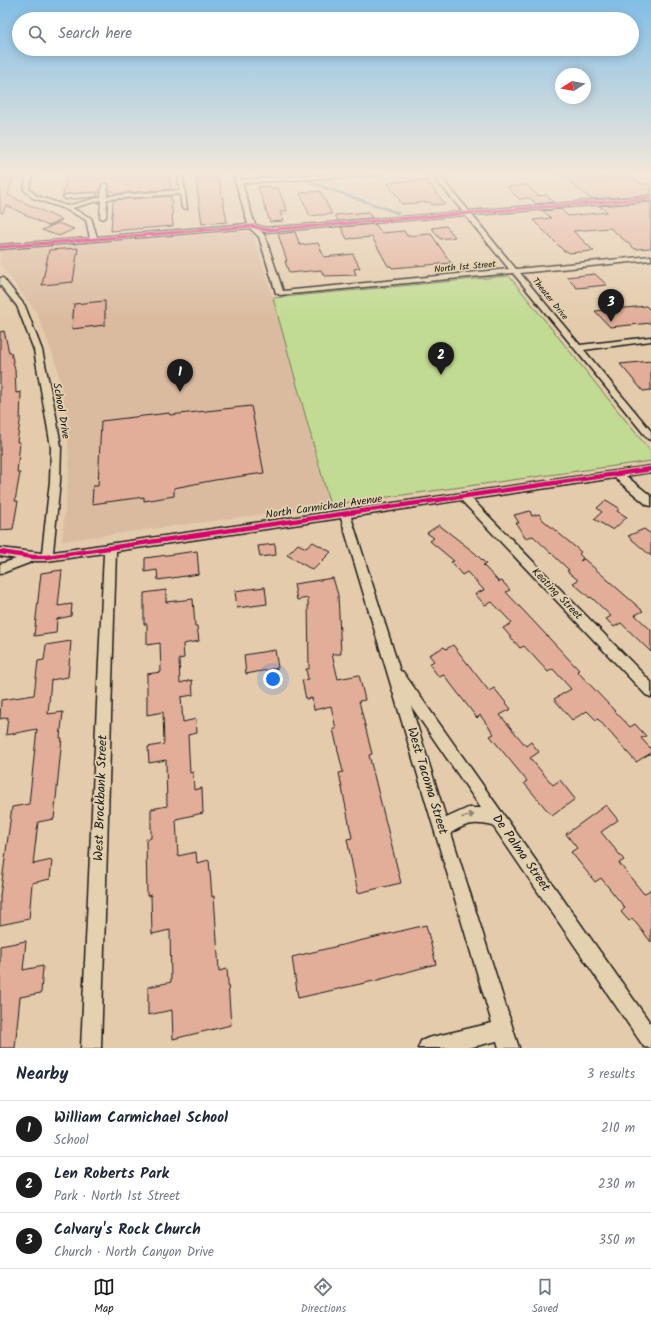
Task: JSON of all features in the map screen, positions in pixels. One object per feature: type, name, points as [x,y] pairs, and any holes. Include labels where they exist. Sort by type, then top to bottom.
[{"type":"street","points":[[90,222],[94,239]]},
{"type":"street","points":[[251,222],[252,226]]},
{"type":"street","points":[[0,247],[252,226],[266,230],[361,222]]},
{"type":"street","name":"Theater Drive","points":[[474,222],[651,437]]},
{"type":"street","name":"North 1st Street","points":[[252,226],[262,236],[280,293],[651,258]]},
{"type":"street","name":"School Drive","points":[[0,280],[21,306],[38,350],[51,416],[56,446],[56,481],[47,557]]},
{"type":"street","points":[[577,348],[651,339]]},
{"type":"street","name":"North Carmichael Avenue","points":[[0,552],[34,557],[47,557],[651,469]]},
{"type":"street","points":[[617,474],[651,502]]},
{"type":"street","name":"Keating Street","points":[[463,496],[651,691]]},
{"type":"street","name":"West Tacoma Street","points":[[345,514],[508,1048]]},
{"type":"street","name":"West Brockbank Street","points":[[91,1048],[110,548]]},
{"type":"street","name":"North Carmichael Avenue","points":[[0,568],[34,557]]},
{"type":"street","name":"De Palma Street","points":[[392,666],[651,1040]]},
{"type":"street","points":[[442,830],[461,818],[476,814],[498,819]]},
{"type":"street","points":[[428,1048],[503,1030]]},
{"type":"shaded area","points":[[252,231],[273,298],[330,505],[62,541],[69,468],[67,418],[57,366],[37,313],[0,265],[0,251]]},
{"type":"green space","points":[[509,276],[651,452],[651,461],[330,505],[273,298]]},
{"type":"building","points":[[40,222],[58,222],[48,226]]},
{"type":"building","points":[[112,222],[173,222],[173,226],[111,231]]},
{"type":"building","points":[[202,222],[227,222],[202,224]]},
{"type":"building","points":[[535,222],[651,222],[651,248],[635,249],[610,228],[573,231],[594,251],[569,253],[564,251]]},
{"type":"building","points":[[58,223],[74,229],[59,236],[42,230]]},
{"type":"building","points":[[375,224],[382,233],[404,231],[407,236],[431,234],[451,263],[392,268],[391,266],[388,266],[372,237],[347,239],[341,227]]},
{"type":"building","points":[[446,226],[455,237],[440,239],[432,228]]},
{"type":"building","points":[[295,232],[300,245],[318,243],[324,257],[353,254],[360,268],[354,269],[356,275],[324,276],[321,270],[289,273],[285,261],[287,261],[278,234]]},
{"type":"building","points":[[78,248],[73,282],[42,285],[49,250]]},
{"type":"building","points":[[595,274],[607,285],[577,288],[566,277]]},
{"type":"building","points":[[105,301],[105,325],[72,329],[74,304]]},
{"type":"building","points":[[646,306],[651,311],[651,323],[610,327],[595,311]]},
{"type":"building","points":[[4,331],[15,370],[16,393],[21,392],[20,422],[17,442],[20,442],[17,473],[20,473],[15,501],[18,501],[13,529],[0,530],[0,332]]},
{"type":"building","points":[[651,361],[651,390],[643,391],[620,364]]},
{"type":"building","points":[[251,406],[264,473],[174,488],[174,496],[144,501],[144,497],[92,504],[93,486],[98,486],[101,421]]},
{"type":"building","points":[[606,500],[619,508],[617,511],[627,517],[613,530],[594,519],[602,512],[597,508]]},
{"type":"building","points":[[530,511],[532,516],[539,514],[543,520],[581,552],[579,554],[583,558],[580,561],[584,559],[643,611],[635,615],[651,630],[651,652],[621,623],[614,627],[606,619],[611,616],[591,597],[590,598],[573,583],[578,580],[567,571],[569,570],[533,536],[525,538],[516,523],[519,523],[514,515]]},
{"type":"building","points":[[439,525],[475,553],[486,564],[483,565],[499,582],[502,581],[510,590],[506,592],[579,670],[577,671],[630,727],[635,724],[646,736],[641,738],[651,749],[651,753],[636,762],[598,719],[596,720],[587,711],[572,720],[554,699],[571,689],[553,669],[548,672],[524,646],[520,648],[503,628],[512,623],[492,602],[485,605],[475,594],[484,590],[467,572],[462,575],[451,562],[454,561],[430,541],[434,538],[427,533]]},
{"type":"building","points":[[644,529],[651,534],[651,556],[628,536]]},
{"type":"building","points":[[313,542],[331,552],[313,570],[287,555],[298,544],[306,548]]},
{"type":"building","points":[[275,544],[276,555],[260,557],[258,546]]},
{"type":"building","points":[[197,551],[199,574],[158,580],[157,570],[145,572],[145,558]]},
{"type":"building","points":[[62,570],[58,606],[72,604],[71,616],[57,619],[56,633],[34,636],[41,573]]},
{"type":"building","points":[[333,578],[338,595],[341,654],[332,654],[338,679],[359,675],[365,700],[359,701],[372,754],[369,755],[401,883],[358,893],[347,839],[352,838],[339,773],[343,772],[333,729],[336,729],[331,706],[314,710],[312,698],[306,699],[302,680],[308,679],[306,669],[309,669],[308,598],[297,600],[294,584]]},
{"type":"building","points":[[265,587],[267,604],[237,608],[235,591]]},
{"type":"building","points":[[166,590],[166,602],[193,599],[195,626],[197,626],[199,641],[183,644],[184,658],[179,659],[180,683],[192,680],[193,695],[181,697],[183,722],[196,719],[197,733],[188,735],[190,773],[193,772],[194,790],[202,788],[203,813],[176,819],[178,856],[196,852],[197,863],[209,860],[212,897],[214,896],[219,971],[227,969],[231,1025],[173,1039],[172,1010],[148,1015],[148,987],[171,982],[170,930],[152,934],[151,895],[147,896],[146,839],[151,838],[151,809],[167,806],[166,760],[149,763],[148,747],[164,744],[163,712],[147,715],[147,674],[161,672],[160,643],[147,645],[147,624],[144,624],[144,593]]},
{"type":"building","points":[[71,641],[68,677],[51,680],[48,714],[63,712],[60,738],[62,738],[54,819],[38,822],[33,864],[52,860],[50,879],[32,883],[29,919],[0,925],[0,896],[12,807],[29,804],[37,729],[6,735],[8,717],[0,719],[1,700],[34,695],[38,661],[44,660],[46,645]]},
{"type":"building","points":[[453,645],[489,691],[494,688],[511,709],[500,715],[526,746],[531,742],[539,752],[530,758],[553,785],[560,780],[575,799],[552,816],[524,783],[527,781],[490,736],[494,734],[480,715],[477,718],[444,675],[439,677],[429,664],[434,661],[429,655],[444,647],[446,649]]},
{"type":"building","points":[[275,650],[278,668],[246,674],[244,655]]},
{"type":"building","points":[[606,805],[618,820],[601,832],[624,860],[619,863],[644,894],[651,889],[651,942],[632,918],[629,921],[621,912],[625,908],[601,878],[595,882],[571,852],[577,848],[566,834]]},
{"type":"building","points":[[426,925],[436,964],[378,980],[298,998],[292,957]]},
{"type":"building","points":[[26,941],[23,970],[43,966],[41,993],[20,997],[15,1048],[0,1048],[0,946]]},
{"type":"cycle path","points":[[0,247],[252,226],[266,230],[363,222]]},
{"type":"cycle path","points":[[0,552],[33,557],[47,557],[651,469]]},
{"type":"place","name":"Calvary's Rock Church","points":[[611,322]]},
{"type":"place","name":"Len Roberts Park","points":[[441,375]]},
{"type":"place","name":"William Carmichael School","points":[[180,392]]}]
